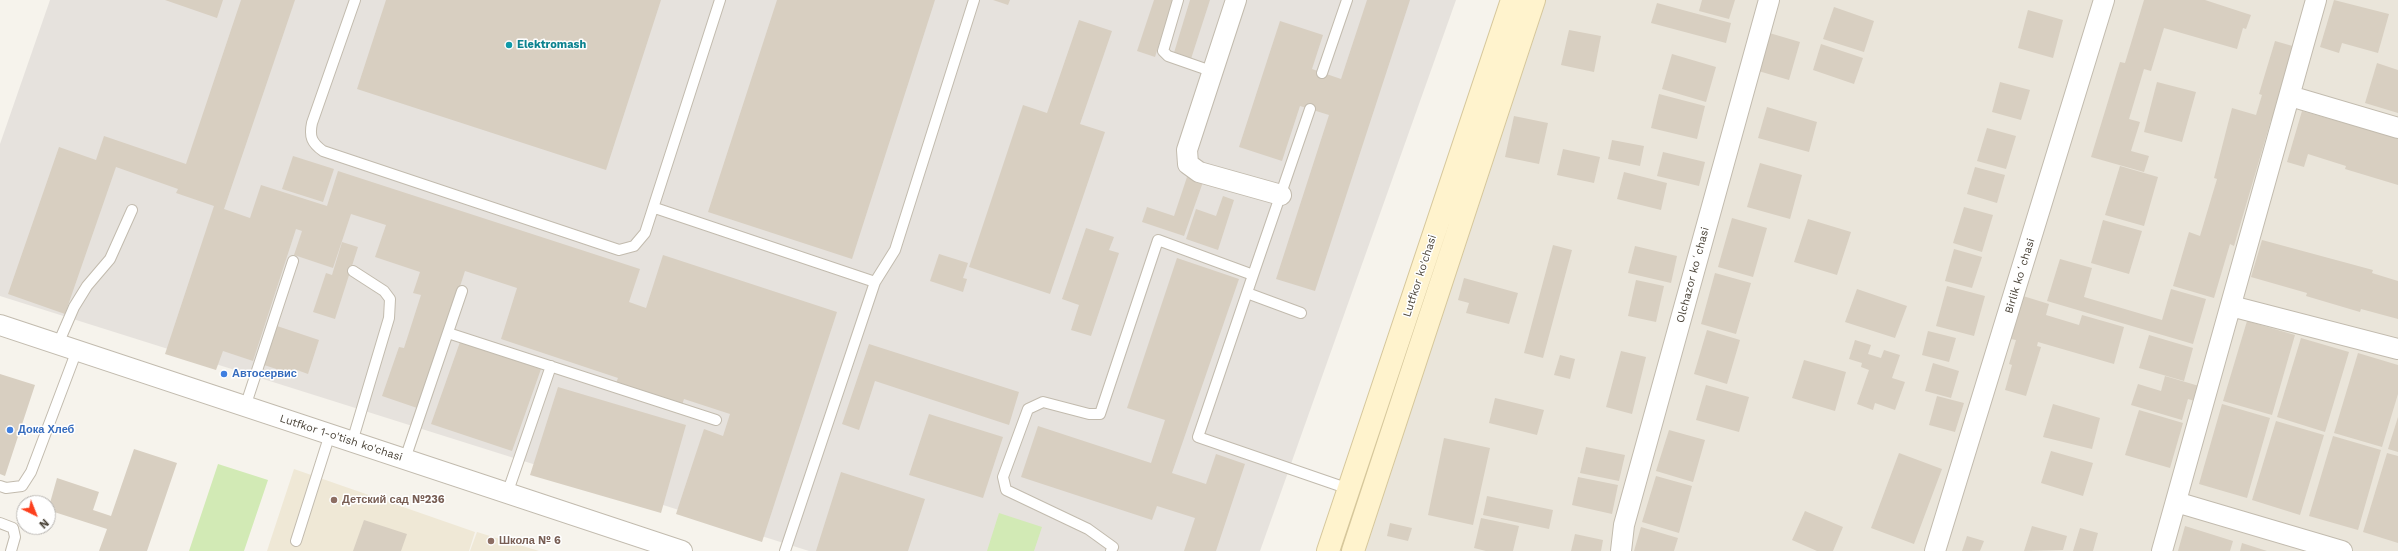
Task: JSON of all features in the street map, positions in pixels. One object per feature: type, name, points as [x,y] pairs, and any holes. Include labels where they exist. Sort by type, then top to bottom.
[{"type":"main road","name":"Lutfkor ko'chasi","points":[[1328,551],[1512,0]]},
{"type":"main road","name":"Lutfkor ko'chasi","points":[[1353,551],[1534,0]]},
{"type":"street","points":[[1236,0],[1212,71],[1188,150],[1188,164],[1199,172],[1281,195]]},
{"type":"street","name":"Olchazor koʻchasi","points":[[1621,551],[1624,525],[1769,0]]},
{"type":"street","name":"Birlik koʻchasi","points":[[1935,551],[2104,0]]},
{"type":"street","points":[[2162,551],[2316,0]]},
{"type":"street","points":[[2290,96],[2398,128]]},
{"type":"street","points":[[2230,306],[2398,349]]},
{"type":"street","name":"Lutfkor 1-o'tish ko'chasi","points":[[0,325],[682,551]]},
{"type":"street","points":[[2176,502],[2342,551]]},
{"type":"lane","points":[[355,0],[311,129],[310,134],[313,144],[324,151],[619,250],[634,246],[645,233],[720,0]]},
{"type":"lane","points":[[785,551],[874,282],[895,250],[974,0]]},
{"type":"lane","points":[[1178,0],[1163,51],[1168,56],[1212,71]]},
{"type":"lane","points":[[1322,72],[1347,0]]},
{"type":"lane","points":[[1310,109],[1198,437],[1349,489]]},
{"type":"lane","points":[[654,208],[874,282]]},
{"type":"lane","points":[[58,344],[74,307],[87,286],[110,259],[132,210]]},
{"type":"lane","points":[[1111,551],[1113,547],[1088,529],[1006,490],[1003,478],[1028,410],[1043,402],[1089,414],[1100,414],[1158,240],[1253,275]]},
{"type":"lane","points":[[245,406],[293,261]]},
{"type":"lane","points":[[352,442],[389,318],[390,299],[384,291],[353,271]]},
{"type":"lane","points":[[405,459],[462,291]]},
{"type":"lane","points":[[1247,293],[1301,313]]},
{"type":"lane","points":[[448,333],[716,420]]},
{"type":"lane","points":[[0,486],[6,488],[22,486],[31,472],[77,350]]},
{"type":"lane","points":[[507,494],[551,366]]},
{"type":"lane","points":[[296,541],[330,434]]},
{"type":"lane","points":[[0,523],[13,528],[15,537],[11,551]]},
{"type":"shaded area","points":[[50,0],[1456,0],[1260,551],[809,551],[0,296],[0,144]]},
{"type":"shaded area","points":[[1540,0],[2398,0],[2398,551],[1359,551]]},
{"type":"shaded area","name":"Детский сад №236","points":[[294,469],[475,532],[469,551],[267,551]]},
{"type":"shaded area","name":"Школа № 6","points":[[477,532],[539,551],[470,551]]},
{"type":"green space","points":[[218,464],[268,480],[244,551],[189,551]]},
{"type":"green space","points":[[999,513],[1042,527],[1034,551],[987,551]]},
{"type":"building","points":[[165,0],[223,0],[217,18]]},
{"type":"building","points":[[241,0],[295,0],[224,209],[250,218],[261,185],[327,206],[338,171],[640,269],[629,302],[646,308],[663,255],[837,312],[762,542],[676,514],[704,429],[723,436],[730,414],[684,399],[682,405],[616,383],[618,378],[501,339],[517,288],[465,271],[420,409],[382,396],[399,347],[404,348],[421,295],[413,293],[420,272],[375,257],[386,225],[351,214],[333,268],[294,255],[302,231],[296,229],[253,361],[223,351],[216,370],[165,354],[214,206],[176,193],[178,189],[116,167],[65,314],[8,294],[59,147],[96,160],[104,136],[186,164]]},
{"type":"building","name":"Elektromash","points":[[386,0],[661,0],[606,170],[357,89]]},
{"type":"building","points":[[777,0],[935,0],[852,259],[708,212]]},
{"type":"building","points":[[993,0],[1010,0],[1008,5]]},
{"type":"building","points":[[1154,0],[1173,0],[1155,57],[1137,51]]},
{"type":"building","points":[[1190,0],[1210,0],[1190,62],[1173,56]]},
{"type":"building","points":[[1367,0],[1410,0],[1315,291],[1276,279],[1329,115],[1300,106],[1282,161],[1239,147],[1280,21],[1323,35],[1312,69],[1341,79]]},
{"type":"building","points":[[1702,0],[1735,0],[1729,19],[1699,11]]},
{"type":"building","points":[[2144,0],[2205,0],[2251,15],[2246,29],[2243,28],[2237,49],[2164,28],[2151,71],[2144,69],[2129,119],[2140,122],[2131,151],[2149,156],[2144,172],[2091,157],[2120,62],[2125,63]]},
{"type":"building","points":[[2334,0],[2389,14],[2378,53],[2342,43],[2339,53],[2320,47]]},
{"type":"building","points":[[1657,3],[1731,23],[1726,43],[1651,23]]},
{"type":"building","points":[[1834,7],[1874,21],[1864,52],[1823,39]]},
{"type":"building","points":[[2028,10],[2063,20],[2053,58],[2018,48]]},
{"type":"building","points":[[1079,20],[1112,31],[1080,124],[1105,132],[1050,294],[969,267],[1023,105],[1047,113]]},
{"type":"building","points":[[1569,30],[1601,36],[1594,72],[1561,65]]},
{"type":"building","points":[[1766,32],[1800,42],[1789,80],[1755,70]]},
{"type":"building","points":[[2275,41],[2296,47],[2274,120],[2271,120],[2234,246],[2230,244],[2214,298],[2173,286],[2189,232],[2200,236],[2217,179],[2214,178],[2232,108],[2256,115],[2262,95],[2259,94]]},
{"type":"building","points":[[1821,44],[1863,58],[1854,84],[1813,70]]},
{"type":"building","points":[[1672,54],[1716,67],[1706,102],[1662,89]]},
{"type":"building","points":[[2377,63],[2398,70],[2398,113],[2365,103]]},
{"type":"building","points":[[2000,82],[2030,90],[2021,120],[1992,112]]},
{"type":"building","points":[[2157,82],[2196,92],[2182,142],[2144,132]]},
{"type":"building","points":[[1659,94],[1705,106],[1697,139],[1651,128]]},
{"type":"building","points":[[1767,107],[1817,122],[1809,152],[1758,138]]},
{"type":"building","points":[[2302,111],[2398,138],[2398,185],[2345,169],[2346,166],[2308,154],[2304,167],[2287,162]]},
{"type":"building","points":[[1514,116],[1548,123],[1539,164],[1505,157]]},
{"type":"building","points":[[1987,128],[2016,136],[2006,169],[1977,161]]},
{"type":"building","points":[[1612,140],[1644,146],[1640,166],[1608,159]]},
{"type":"building","points":[[1563,149],[1600,157],[1594,183],[1557,175]]},
{"type":"building","points":[[1663,152],[1705,162],[1699,186],[1657,176]]},
{"type":"building","points":[[293,156],[334,169],[323,202],[282,189]]},
{"type":"building","points":[[1760,163],[1802,175],[1790,219],[1747,207]]},
{"type":"building","points":[[2120,166],[2158,177],[2144,226],[2105,215]]},
{"type":"building","points":[[1975,167],[2005,175],[1997,203],[1967,194]]},
{"type":"building","points":[[1624,172],[1667,183],[1661,210],[1617,199]]},
{"type":"building","points":[[1187,177],[1203,182],[1184,236],[1142,222],[1147,207],[1174,216]]},
{"type":"building","points":[[1223,196],[1234,200],[1218,250],[1186,239],[1196,209],[1216,216]]},
{"type":"building","points":[[1964,207],[1993,215],[1982,252],[1953,243]]},
{"type":"building","points":[[1732,218],[1767,228],[1753,277],[1718,267]]},
{"type":"building","points":[[1808,219],[1851,232],[1837,275],[1794,262]]},
{"type":"building","points":[[2103,220],[2142,231],[2129,274],[2091,263]]},
{"type":"building","points":[[1086,228],[1114,237],[1109,250],[1119,253],[1091,336],[1071,330],[1079,305],[1062,299]]},
{"type":"building","points":[[2262,240],[2373,270],[2372,273],[2398,281],[2398,319],[2361,309],[2360,312],[2306,296],[2307,293],[2251,277]]},
{"type":"building","points":[[342,242],[358,247],[335,319],[313,312],[326,273],[332,275]]},
{"type":"building","points":[[1553,245],[1572,250],[1543,358],[1524,353]]},
{"type":"building","points":[[1635,246],[1677,256],[1671,283],[1628,273]]},
{"type":"building","points":[[1954,249],[1982,257],[1972,288],[1945,281]]},
{"type":"building","points":[[939,254],[968,263],[963,278],[967,279],[963,292],[930,281]]},
{"type":"building","points":[[1177,258],[1239,279],[1172,473],[1206,484],[1216,454],[1245,464],[1216,551],[1184,551],[1195,518],[1157,506],[1152,520],[1021,477],[1038,426],[1151,463],[1165,420],[1127,408]]},
{"type":"building","points":[[2060,259],[2092,268],[2084,297],[2162,320],[2171,289],[2206,299],[2193,344],[2047,301]]},
{"type":"building","points":[[1715,273],[1751,283],[1736,334],[1701,324]]},
{"type":"building","points":[[1464,278],[1518,293],[1509,324],[1466,313],[1469,303],[1458,300]]},
{"type":"building","points":[[1636,280],[1664,286],[1656,322],[1628,316]]},
{"type":"building","points":[[1947,286],[1985,296],[1974,336],[1936,326]]},
{"type":"building","points":[[1857,289],[1907,306],[1895,338],[1845,322]]},
{"type":"building","points":[[2023,296],[2049,304],[2046,315],[2079,325],[2082,315],[2124,327],[2114,364],[2038,342],[2037,346],[2041,347],[2026,396],[2005,390],[2012,365],[2009,364],[2016,340],[2011,339]]},
{"type":"building","points":[[2247,321],[2295,335],[2272,415],[2223,401]]},
{"type":"building","points":[[277,326],[319,340],[308,374],[294,369],[292,374],[264,365]]},
{"type":"building","points":[[1707,330],[1740,340],[1727,384],[1694,374]]},
{"type":"building","points":[[1928,331],[1956,338],[1949,362],[1922,355]]},
{"type":"building","points":[[2149,335],[2193,348],[2184,381],[2139,368]]},
{"type":"building","points":[[2301,338],[2349,352],[2325,432],[2277,417]]},
{"type":"building","points":[[1855,340],[1871,345],[1868,354],[1881,358],[1884,350],[1900,355],[1892,378],[1905,382],[1895,410],[1875,403],[1873,410],[1857,404],[1869,370],[1861,367],[1862,363],[1849,359]]},
{"type":"building","points":[[460,342],[541,369],[512,451],[431,424]]},
{"type":"building","points":[[869,344],[1019,392],[1009,425],[875,381],[859,430],[842,424]]},
{"type":"building","points":[[1621,351],[1646,357],[1632,414],[1606,407]]},
{"type":"building","points":[[2358,353],[2398,365],[2398,394],[2382,447],[2334,433]]},
{"type":"building","points":[[1560,355],[1575,359],[1570,379],[1554,375]]},
{"type":"building","points":[[1804,360],[1846,372],[1835,411],[1792,398]]},
{"type":"building","points":[[1933,363],[1959,371],[1951,398],[1925,391]]},
{"type":"building","name":"Дока Хлеб","points":[[0,374],[35,385],[5,476],[0,474]]},
{"type":"building","points":[[2165,376],[2199,386],[2195,401],[2188,399],[2182,420],[2131,405],[2138,384],[2161,391]]},
{"type":"building","points":[[1706,385],[1749,397],[1739,432],[1696,420]]},
{"type":"building","points":[[558,387],[686,425],[661,513],[530,475]]},
{"type":"building","points":[[1937,396],[1964,403],[1955,432],[1929,425]]},
{"type":"building","points":[[1495,398],[1544,410],[1537,435],[1489,423]]},
{"type":"building","points":[[2053,404],[2100,418],[2092,449],[2043,437]]},
{"type":"building","points":[[2222,404],[2270,418],[2247,498],[2199,484]]},
{"type":"building","points":[[2139,410],[2183,423],[2170,468],[2125,455]]},
{"type":"building","points":[[929,414],[1003,437],[983,498],[909,475]]},
{"type":"building","points":[[2398,417],[2398,452],[2388,449]]},
{"type":"building","points":[[2276,421],[2324,435],[2300,515],[2252,500]]},
{"type":"building","points":[[1669,430],[1705,440],[1693,482],[1656,471]]},
{"type":"building","points":[[2333,436],[2381,450],[2358,530],[2309,516]]},
{"type":"building","points":[[1444,438],[1490,448],[1473,525],[1428,515]]},
{"type":"building","points":[[1586,447],[1625,455],[1619,481],[1580,473]]},
{"type":"building","points":[[134,449],[177,463],[147,551],[99,551],[107,529],[56,513],[56,495],[52,495],[57,478],[99,492],[93,510],[111,516]]},
{"type":"building","points":[[2051,451],[2093,463],[2083,496],[2041,483]]},
{"type":"building","points":[[1899,453],[1942,469],[1914,544],[1871,528]]},
{"type":"building","points":[[2387,453],[2398,456],[2398,543],[2363,532]]},
{"type":"building","points":[[841,472],[925,499],[908,551],[816,551]]},
{"type":"building","points":[[1656,476],[1692,486],[1679,533],[1642,522]]},
{"type":"building","points":[[1578,477],[1618,485],[1612,514],[1572,505]]},
{"type":"building","points":[[1487,496],[1553,510],[1549,529],[1483,515]]},
{"type":"building","points":[[1805,511],[1843,527],[1833,551],[1817,551],[1792,540]]},
{"type":"building","points":[[1481,518],[1519,526],[1513,551],[1486,551],[1474,548]]},
{"type":"building","points":[[364,520],[407,534],[401,551],[353,551]]},
{"type":"building","points":[[1390,523],[1412,528],[1408,541],[1387,536]]},
{"type":"building","points":[[2032,526],[2067,536],[2063,550],[2024,551]]},
{"type":"building","points":[[2185,526],[2233,541],[2230,551],[2178,551]]},
{"type":"building","points":[[1641,527],[1678,538],[1674,551],[1634,551]]},
{"type":"building","points":[[2080,528],[2098,533],[2093,551],[2073,551]]},
{"type":"building","points":[[1575,534],[1603,540],[1601,551],[1571,551]]},
{"type":"building","points":[[1967,536],[1984,541],[1980,551],[1962,551]]},
{"type":"building","points":[[2242,543],[2267,551],[2240,551]]},
{"type":"place","name":"Elektromash","points":[[509,45]]},
{"type":"place","name":"Автосервис","points":[[224,374]]},
{"type":"place","name":"Дока Хлеб","points":[[10,430]]},
{"type":"place","name":"Детский сад №236","points":[[334,500]]},
{"type":"place","name":"Школа № 6","points":[[491,541]]}]
